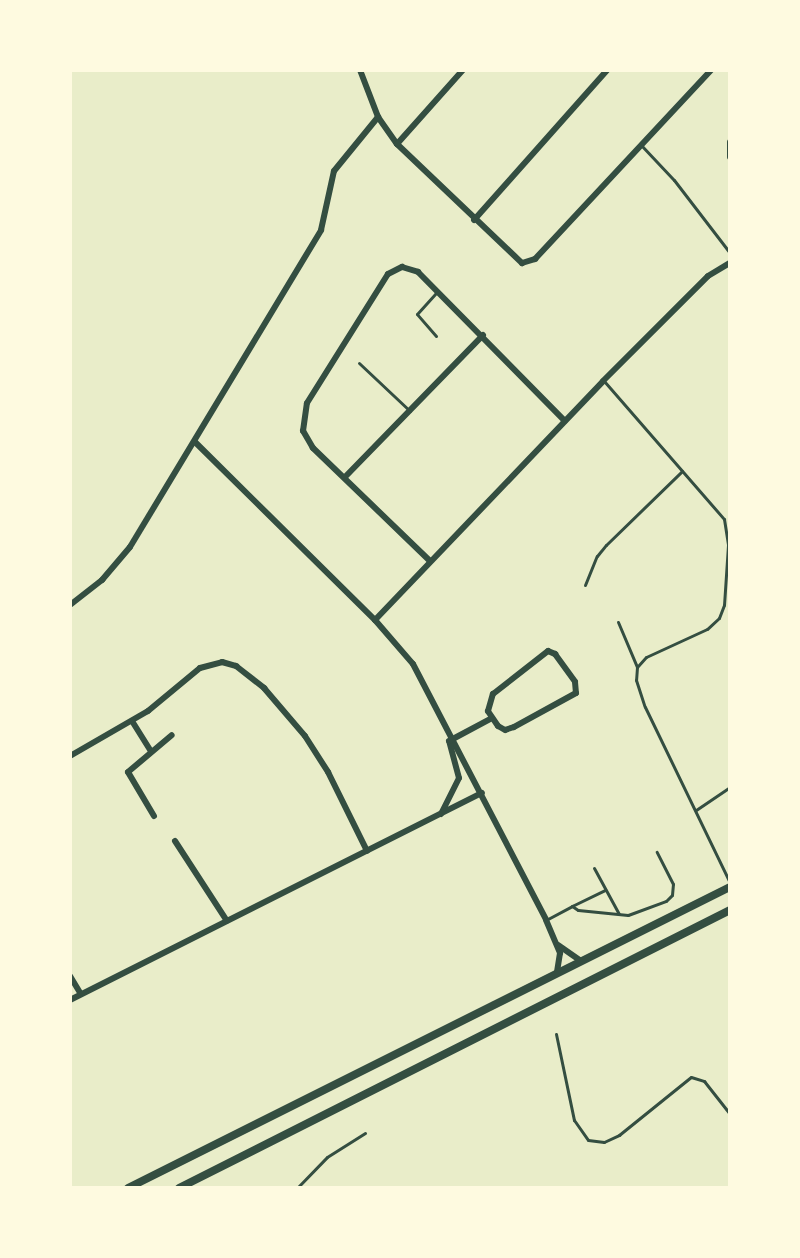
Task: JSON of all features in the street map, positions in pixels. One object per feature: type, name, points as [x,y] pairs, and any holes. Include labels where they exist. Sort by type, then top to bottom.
[{"type":"street","points":[[360,70],[378,117],[397,144],[516,261],[529,262],[711,70]]},
{"type":"street","points":[[397,144],[463,70]]},
{"type":"street","points":[[474,220],[607,70]]},
{"type":"street","points":[[70,605],[102,580],[123,556],[195,442],[321,230],[334,171],[378,117]]},
{"type":"street","points":[[730,142],[730,157]]},
{"type":"street","points":[[375,620],[603,381],[708,276],[730,263]]},
{"type":"street","points":[[430,561],[307,440],[302,422],[307,403],[388,274],[402,267],[411,268],[483,335],[565,421]]},
{"type":"street","points":[[345,477],[483,335]]},
{"type":"street","points":[[195,442],[375,620],[413,664],[453,736],[558,945],[560,960],[556,974]]},
{"type":"street","points":[[541,653],[555,654],[575,682],[576,693],[514,727],[505,730],[490,719],[488,701],[493,694],[541,653]]},
{"type":"street","points":[[70,756],[132,721],[200,668],[222,662],[236,666],[264,688],[305,736],[333,781],[367,851]]},
{"type":"street","points":[[441,814],[459,778],[448,746],[453,736],[490,719]]},
{"type":"street","points":[[132,721],[151,752]]},
{"type":"street","points":[[154,816],[128,772],[172,735]]},
{"type":"street","points":[[70,1000],[482,793]]},
{"type":"street","points":[[175,841],[227,921]]},
{"type":"street","points":[[128,1188],[730,885]]},
{"type":"street","points":[[179,1188],[730,910]]},
{"type":"street","points":[[558,945],[583,961]]},
{"type":"street","points":[[70,976],[81,994]]},
{"type":"lane","points":[[641,145],[674,180],[730,253]]},
{"type":"lane","points":[[436,336],[417,314],[438,291]]},
{"type":"lane","points":[[359,363],[410,411]]},
{"type":"lane","points":[[603,381],[724,519],[729,544],[724,605],[719,618],[707,629],[646,657],[637,667]]},
{"type":"lane","points":[[585,585],[597,556],[606,545],[682,471]]},
{"type":"lane","points":[[618,622],[637,667],[636,680],[645,707],[730,885]]},
{"type":"lane","points":[[696,810],[730,787]]},
{"type":"lane","points":[[572,906],[578,910],[620,916],[651,909],[672,895],[673,884],[657,852]]},
{"type":"lane","points":[[594,868],[620,916]]},
{"type":"lane","points":[[546,920],[605,890]]},
{"type":"lane","points":[[556,1034],[574,1120],[588,1140],[604,1142],[619,1135],[691,1077],[704,1081],[730,1114]]},
{"type":"lane","points":[[297,1188],[327,1157],[365,1133]]}]
